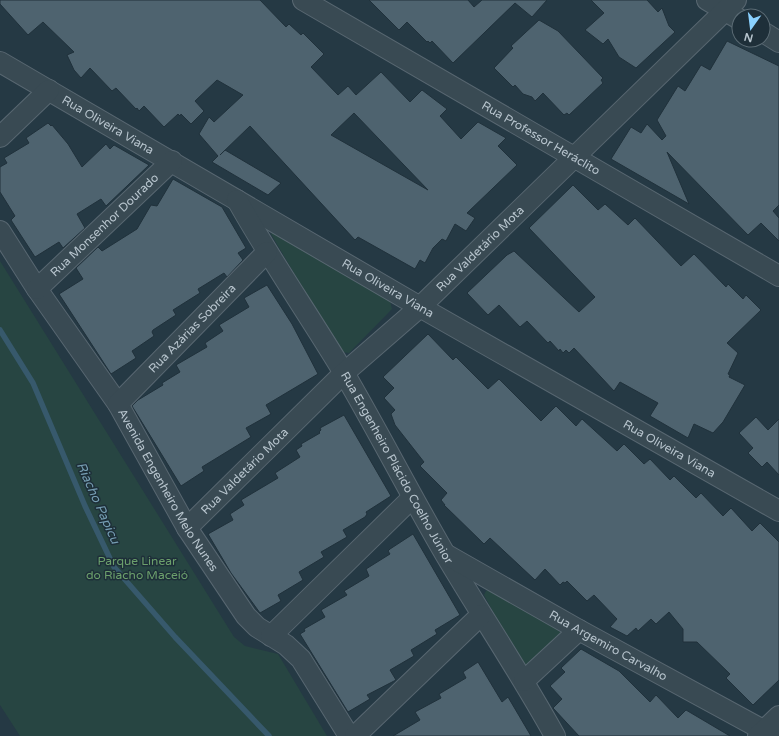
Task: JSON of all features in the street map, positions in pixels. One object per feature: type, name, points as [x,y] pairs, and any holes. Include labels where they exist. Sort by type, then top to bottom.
[{"type":"street","name":"Rua Professor Heráclito","points":[[303,0],[779,276]]},
{"type":"street","points":[[707,0],[731,9]]},
{"type":"street","name":"Rua Valdetário Mota","points":[[187,528],[344,373],[420,307],[574,157],[731,12]]},
{"type":"street","name":"Rua Oliveira Viana","points":[[0,62],[172,160],[237,200],[420,307],[779,511]]},
{"type":"street","points":[[0,137],[49,90]]},
{"type":"street","name":"Rua Monsenhor Dourado","points":[[37,289],[172,160]]},
{"type":"street","name":"Rua Engenheiro Plácido Coelho Júnior","points":[[237,200],[267,252],[344,373],[412,498],[481,615],[524,681],[555,736]]},
{"type":"street","name":"Avenida Engenheiro Melo Nunes","points":[[0,231],[37,289],[118,404],[187,528],[246,616],[257,627],[286,645],[301,659],[349,736]]},
{"type":"street","name":"Rua Azárias Sobreira","points":[[118,404],[267,252]]},
{"type":"street","points":[[271,636],[412,498]]},
{"type":"street","name":"Rua Argemiro Carvalho","points":[[445,554],[765,734]]},
{"type":"street","points":[[355,736],[481,615]]},
{"type":"street","points":[[524,681],[579,630]]},
{"type":"street","points":[[765,734],[779,716]]},
{"type":"green space","points":[[273,232],[390,301],[392,309],[349,353],[342,352],[338,348],[271,234]]},
{"type":"green space","name":"Parque Linear do Riacho Maceió","points":[[0,261],[234,637],[245,646],[278,654],[327,736],[20,736],[0,705]]},
{"type":"green space","points":[[489,590],[560,631],[561,634],[527,668],[520,662],[484,595],[486,591]]},
{"type":"building","points":[[0,0],[260,0],[286,27],[289,24],[301,35],[303,33],[324,54],[311,67],[338,95],[348,86],[356,95],[381,72],[410,102],[422,90],[447,109],[440,116],[461,139],[478,122],[506,138],[498,146],[517,165],[467,213],[475,218],[466,231],[455,224],[446,241],[442,239],[433,248],[425,263],[420,260],[415,269],[358,237],[355,240],[250,126],[225,150],[281,183],[268,195],[212,162],[218,156],[199,134],[209,117],[214,122],[243,95],[217,80],[195,101],[204,111],[191,124],[181,114],[180,116],[178,114],[164,127],[144,106],[139,111],[116,88],[112,91],[90,68],[81,78],[74,70],[67,55],[74,52],[43,22],[28,35],[0,4]],"holes":[[[354,113],[428,190],[331,135]]]},
{"type":"building","points":[[369,0],[468,0],[474,7],[482,0],[547,0],[532,17],[515,3],[453,63],[432,41],[430,43],[428,41],[427,42],[407,22],[399,30]]},
{"type":"building","points":[[591,0],[647,0],[658,12],[662,8],[669,26],[675,32],[636,68],[619,57],[608,39],[603,44],[585,30],[604,13]]},
{"type":"building","points":[[539,20],[558,31],[603,78],[601,80],[603,83],[569,115],[567,113],[564,115],[543,93],[535,101],[532,97],[523,94],[515,85],[513,87],[494,68],[513,48],[511,46]]},
{"type":"building","points":[[727,41],[731,43],[731,48],[742,48],[779,66],[779,205],[773,211],[779,218],[779,241],[761,223],[748,235],[667,152],[689,204],[611,159],[631,127],[641,133],[647,124],[662,140],[666,136],[657,120],[678,86],[685,91],[701,65],[710,70]]},
{"type":"building","points":[[48,123],[51,126],[52,125],[68,144],[82,167],[106,144],[110,149],[114,145],[149,165],[106,206],[101,199],[77,214],[85,228],[63,248],[59,242],[35,257],[11,220],[15,216],[0,192],[0,167],[7,163],[4,158],[29,143],[26,138]]},
{"type":"building","points":[[173,179],[222,207],[246,248],[238,253],[243,260],[227,277],[224,273],[198,289],[200,293],[173,310],[176,315],[153,330],[152,332],[154,336],[132,351],[136,358],[111,374],[59,294],[83,279],[76,268],[98,247],[102,251],[137,229],[151,205],[157,206]]},
{"type":"building","points":[[573,185],[598,210],[605,204],[628,225],[635,218],[681,266],[694,254],[726,287],[728,284],[743,299],[746,295],[761,310],[727,343],[738,353],[728,374],[730,375],[729,377],[745,385],[723,422],[713,433],[694,424],[688,438],[650,416],[658,403],[620,382],[614,391],[574,348],[569,353],[566,350],[563,353],[560,349],[559,351],[550,341],[548,343],[527,321],[520,327],[499,305],[488,315],[467,293],[507,255],[514,251],[579,312],[595,297],[529,228]]},
{"type":"building","points":[[267,285],[292,324],[318,374],[266,405],[271,414],[246,428],[251,437],[202,467],[204,471],[181,486],[132,406],[138,400],[163,385],[162,383],[180,372],[176,365],[207,347],[205,343],[223,331],[219,325],[249,307],[244,298]]},
{"type":"building","points":[[428,334],[453,360],[456,357],[488,389],[499,379],[541,421],[556,406],[576,426],[582,419],[617,451],[624,444],[644,464],[650,459],[670,480],[674,476],[696,498],[701,493],[723,516],[731,508],[752,531],[760,523],[779,542],[779,680],[753,705],[726,678],[730,674],[697,642],[683,642],[683,629],[669,612],[656,624],[651,619],[638,631],[636,628],[627,636],[610,627],[617,619],[594,595],[587,601],[567,581],[560,585],[545,569],[535,580],[490,538],[484,544],[444,505],[441,500],[447,493],[420,466],[424,462],[395,425],[391,414],[395,410],[384,398],[394,388],[383,377]]},
{"type":"building","points":[[344,415],[391,496],[366,512],[367,514],[365,517],[343,530],[347,537],[321,552],[324,557],[299,572],[303,580],[278,595],[281,601],[260,613],[231,573],[208,534],[233,520],[230,514],[244,505],[241,500],[278,478],[275,473],[300,457],[296,450],[302,446],[301,444],[320,433],[320,428]]},
{"type":"building","points":[[756,417],[768,430],[779,419],[779,475],[767,462],[762,467],[748,453],[753,448],[739,433]]},
{"type":"building","points":[[413,534],[460,615],[435,630],[437,634],[411,650],[414,656],[390,670],[396,680],[367,695],[370,699],[348,712],[300,634],[305,631],[304,629],[325,617],[321,610],[347,595],[344,591],[369,576],[366,569],[390,554],[388,551],[390,549]]},
{"type":"building","points":[[581,649],[619,671],[650,702],[656,695],[678,718],[686,710],[730,736],[579,736],[553,708],[562,699],[550,686],[565,672],[561,668]]},
{"type":"building","points":[[478,662],[502,702],[508,697],[531,736],[393,736],[420,720],[415,712],[441,698],[439,694],[466,678],[463,672]]},
{"type":"waterway","name":"Riacho Papicu","points":[[0,330],[33,383],[85,506],[114,567],[175,637],[269,736]]}]
